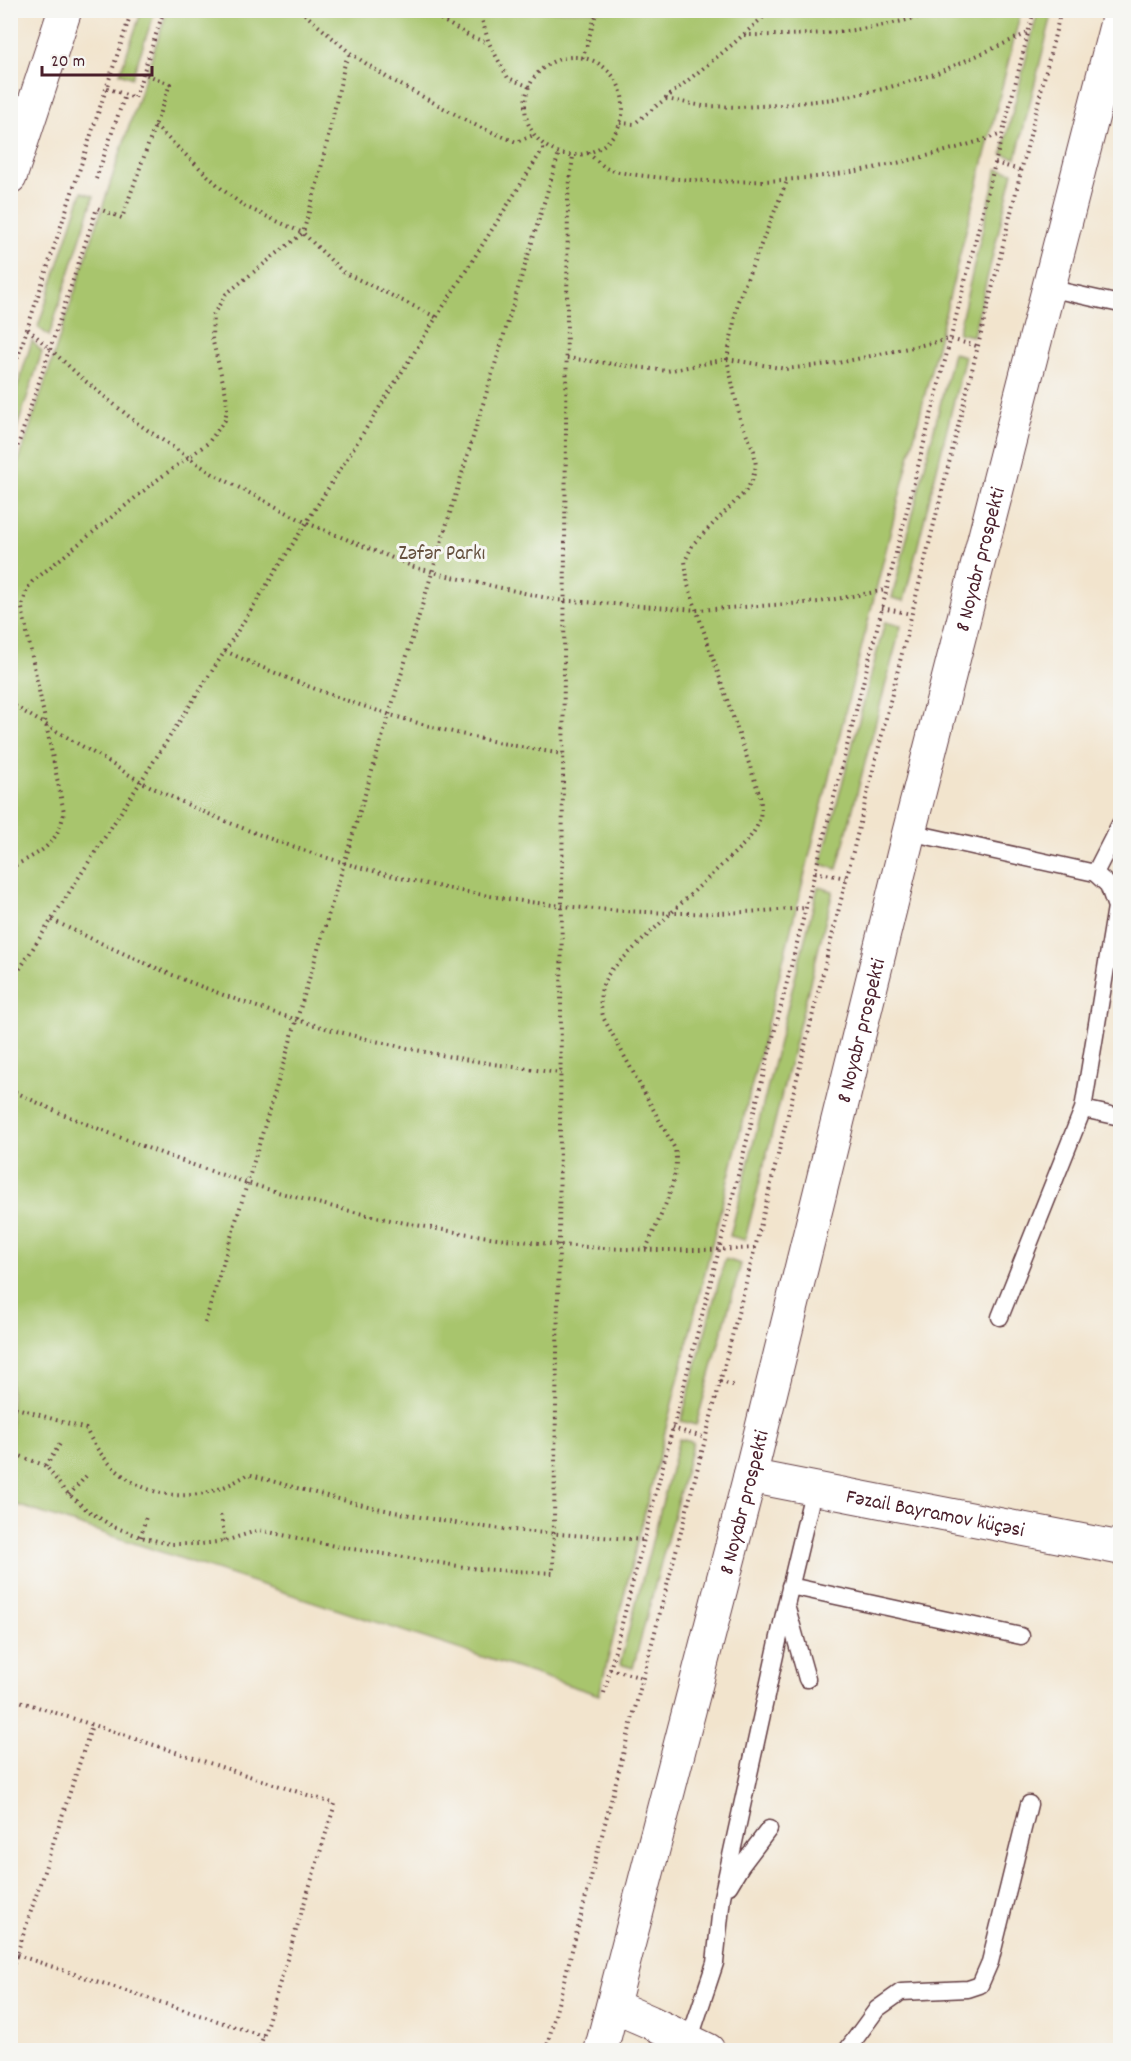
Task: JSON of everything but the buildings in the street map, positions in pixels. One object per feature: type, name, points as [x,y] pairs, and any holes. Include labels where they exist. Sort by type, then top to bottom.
[{"type":"main road","points":[[10,177],[65,10]]},
{"type":"main road","name":"8 Noyabr prospekti","points":[[601,2050],[750,1476],[909,832],[1120,10]]},
{"type":"main road","name":"Fəzail Bayramov küçəsi","points":[[750,1476],[1120,1548]]},
{"type":"main road","points":[[613,2006],[699,2046]]},
{"type":"lane","points":[[1048,288],[1120,304]]},
{"type":"lane","points":[[1095,873],[1120,824]]},
{"type":"lane","points":[[909,832],[1095,873],[1108,885],[1116,907],[1083,1109],[1000,1317]]},
{"type":"lane","points":[[1083,1109],[1120,1117]]},
{"type":"lane","points":[[699,2046],[715,1964],[722,1897],[790,1586],[814,1488]]},
{"type":"lane","points":[[790,1586],[1021,1636]]},
{"type":"lane","points":[[786,1605],[807,1679]]},
{"type":"lane","points":[[847,2050],[877,2009],[901,1992],[968,1989],[980,1985],[990,1962],[1029,1804]]},
{"type":"lane","points":[[722,1897],[741,1866],[769,1829]]},
{"type":"path","points":[[10,381],[132,10]]},
{"type":"path","points":[[107,88],[135,98],[164,10]]},
{"type":"path","points":[[300,10],[350,54],[388,78],[477,126],[516,142],[534,135]]},
{"type":"path","points":[[425,10],[471,37],[489,43]]},
{"type":"path","points":[[479,10],[489,43],[508,78],[530,87]]},
{"type":"path","points":[[583,58],[597,10]]},
{"type":"path","points":[[620,123],[634,124],[744,35],[771,10]]},
{"type":"path","points":[[744,35],[794,36],[853,32],[910,20],[942,10]]},
{"type":"path","points":[[604,1693],[1034,10]]},
{"type":"path","points":[[546,2050],[755,1248],[976,346],[1061,10]]},
{"type":"path","points":[[666,99],[703,106],[739,107],[833,99],[884,89],[935,74],[1028,33]]},
{"type":"path","points":[[10,868],[47,848],[54,839],[64,812],[22,608],[27,589],[32,582],[87,536],[208,443],[225,420],[227,409],[220,365],[212,338],[213,315],[226,294],[303,233],[319,177],[345,63],[350,54]]},
{"type":"path","points":[[567,58],[583,58],[599,64],[612,75],[621,90],[623,106],[620,123],[613,137],[602,147],[573,156],[545,147],[534,135],[527,119],[525,103],[538,73],[551,63],[567,58]]},
{"type":"path","points":[[10,469],[97,208],[122,218],[170,84],[143,74]]},
{"type":"path","points":[[96,179],[125,95]]},
{"type":"path","points":[[155,126],[223,190],[244,206],[303,233],[343,272],[436,317]]},
{"type":"path","points":[[588,153],[608,169],[654,177],[705,181],[787,180],[878,169],[946,152],[1002,134]]},
{"type":"path","points":[[10,984],[307,523],[545,147]]},
{"type":"path","points":[[205,1323],[558,153]]},
{"type":"path","points":[[10,1452],[46,1466],[69,1495],[112,1526],[141,1537],[170,1544],[225,1541],[259,1530],[334,1546],[466,1567],[553,1573],[561,1073],[568,197],[573,156]]},
{"type":"path","points":[[995,163],[1020,170]]},
{"type":"path","points":[[646,1249],[672,1183],[677,1160],[670,1140],[604,1019],[600,1006],[600,992],[605,978],[612,969],[746,842],[756,830],[761,818],[760,796],[686,575],[685,561],[693,544],[745,492],[752,481],[756,466],[754,451],[740,419],[727,359],[738,301],[787,180]]},
{"type":"path","points":[[28,329],[136,423],[213,474],[307,523],[414,567],[506,590],[565,601],[698,610],[819,602],[886,590]]},
{"type":"path","points":[[567,358],[667,370],[727,359],[786,369],[838,363],[950,339],[976,346]]},
{"type":"path","points":[[882,608],[911,614]]},
{"type":"path","points":[[225,651],[306,687],[389,716],[476,738],[563,754]]},
{"type":"path","points":[[10,703],[141,782],[242,827],[344,862],[453,890],[562,906],[672,913],[805,908]]},
{"type":"path","points":[[815,872],[846,878]]},
{"type":"path","points":[[52,920],[167,973],[296,1020],[365,1039],[434,1054],[561,1073]]},
{"type":"path","points":[[10,1089],[101,1130],[172,1158],[324,1205],[402,1222],[480,1235],[559,1244],[646,1249],[755,1248]]},
{"type":"path","points":[[10,1406],[86,1429],[96,1449],[112,1468],[135,1484],[156,1492],[183,1496],[201,1494],[226,1487],[248,1474],[346,1502],[444,1521],[554,1534],[643,1540]]},
{"type":"path","points":[[672,1428],[706,1438]]},
{"type":"path","points":[[46,1466],[60,1444]]},
{"type":"path","points":[[69,1495],[87,1475]]},
{"type":"path","points":[[221,1515],[225,1541]]},
{"type":"path","points":[[141,1537],[146,1516]]},
{"type":"path","points":[[610,1669],[643,1678]]},
{"type":"path","points":[[10,1698],[335,1804],[258,2050]]},
{"type":"path","points":[[10,1975],[92,1725]]},
{"type":"path","points":[[17,1955],[263,2036]]},
{"type":"green space","points":[[142,10],[155,11],[132,78],[120,73]]},
{"type":"green space","name":"Zəfər Parkı","points":[[167,11],[1021,11],[599,1695],[11,1503],[11,485]]},
{"type":"green space","points":[[1038,11],[1053,11],[1016,158],[1002,154]]},
{"type":"green space","points":[[997,169],[1013,172],[973,336],[958,333]]},
{"type":"green space","points":[[82,192],[94,196],[49,336],[38,327]]},
{"type":"green space","points":[[32,341],[42,352],[11,446],[11,407]]},
{"type":"green space","points":[[953,353],[965,356],[904,601],[892,598]]},
{"type":"green space","points":[[885,622],[901,626],[837,869],[821,864]]},
{"type":"green space","points":[[818,887],[833,891],[745,1240],[730,1236]]},
{"type":"green space","points":[[725,1259],[741,1264],[696,1425],[681,1421]]},
{"type":"green space","points":[[679,1439],[693,1442],[633,1668],[620,1664]]}]
